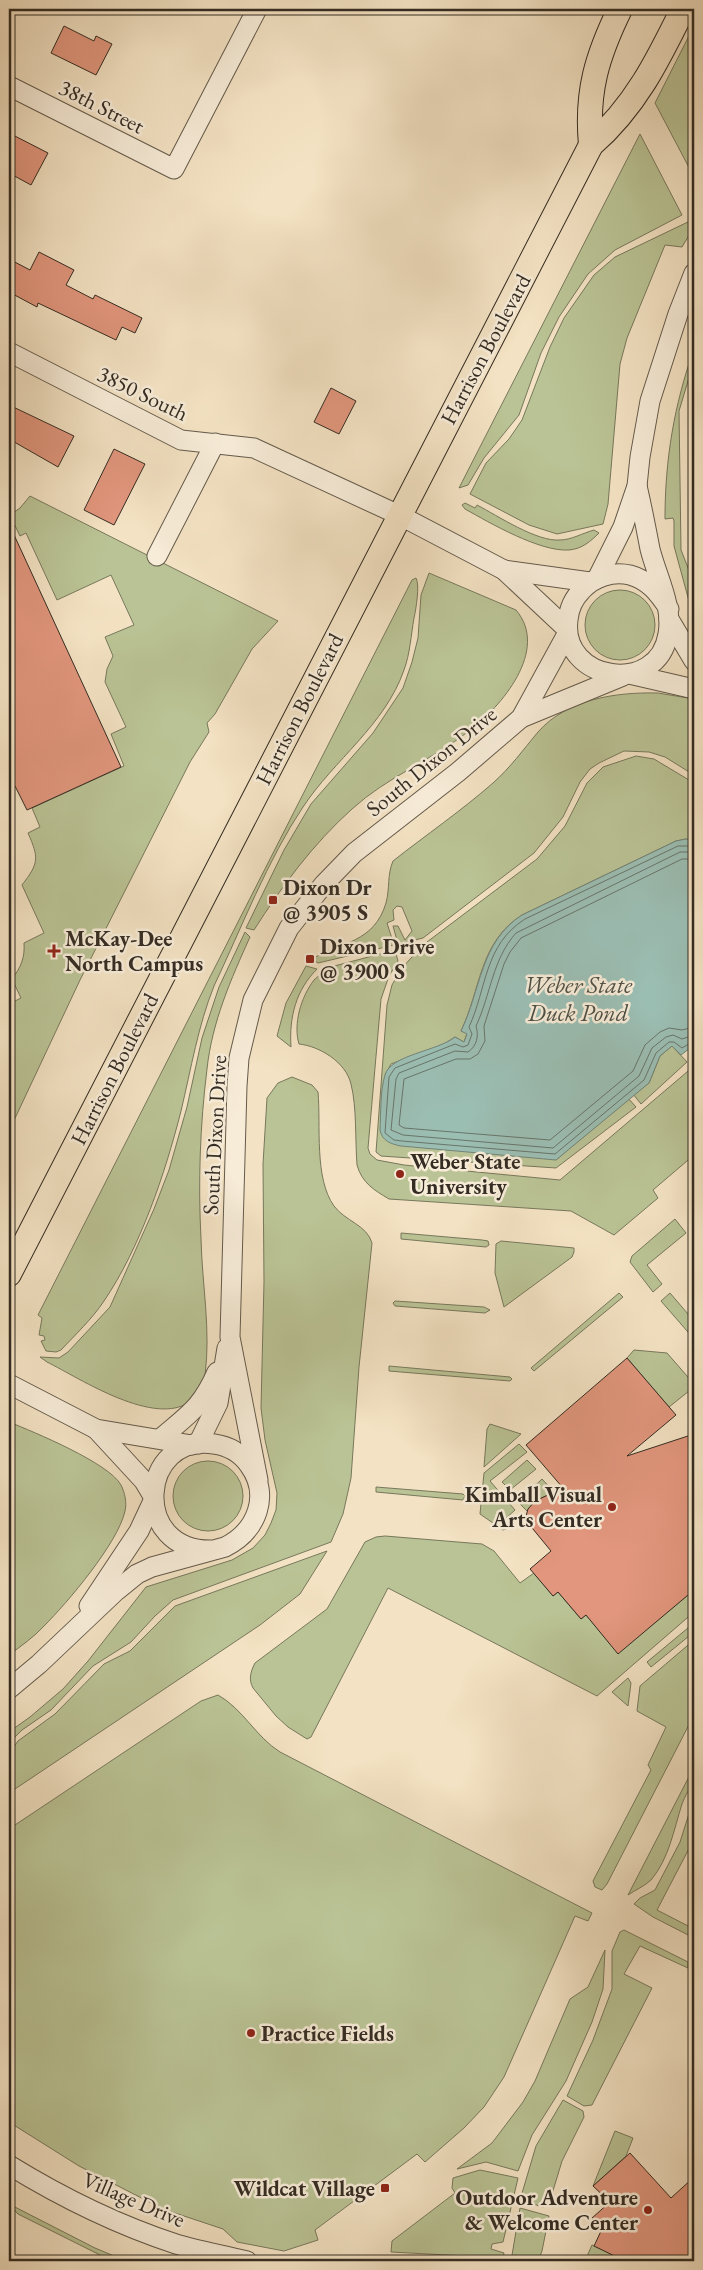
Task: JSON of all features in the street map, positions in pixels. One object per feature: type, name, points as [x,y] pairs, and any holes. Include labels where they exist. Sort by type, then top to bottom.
[{"type":"main road","points":[[591,145],[589,124],[592,82],[602,46],[620,9]]},
{"type":"main road","name":"Harrison Boulevard","points":[[9,1274],[591,145],[619,119],[640,90],[683,9]]},
{"type":"street","name":"38th Street","points":[[9,86],[174,169],[257,9]]},
{"type":"street","points":[[567,632],[573,602],[578,593],[594,580],[623,526],[637,486],[640,456],[650,402],[678,314],[694,273]]},
{"type":"street","name":"3850 South","points":[[9,352],[181,440],[254,448],[399,515],[504,570]]},
{"type":"street","points":[[157,556],[214,443]]},
{"type":"street","points":[[627,674],[649,665],[661,653],[668,636],[669,614],[650,549],[637,486]]},
{"type":"street","points":[[504,570],[594,580],[618,574],[642,580],[652,586],[694,661]]},
{"type":"street","points":[[504,570],[567,632],[579,656],[592,667],[607,674],[627,674],[694,690]]},
{"type":"street","name":"South Dixon Drive","points":[[195,1444],[218,1403],[228,1346],[237,1086],[246,1025],[253,1000],[262,980],[289,928],[342,864],[496,741],[521,718],[567,632]]},
{"type":"street","name":"South Dixon Drive","points":[[521,718],[627,674]]},
{"type":"street","points":[[161,1438],[200,1406],[208,1393],[228,1346]]},
{"type":"street","name":"South Dixon Drive","points":[[228,1346],[258,1480]]},
{"type":"street","points":[[9,1384],[96,1429],[195,1444],[219,1445],[239,1454],[250,1466],[258,1480],[260,1503],[252,1525],[236,1542],[152,1567],[137,1574],[9,1689]]},
{"type":"street","points":[[96,1429],[144,1481],[153,1498],[155,1511],[163,1528],[177,1542],[195,1549],[214,1550]]},
{"type":"street","points":[[69,1634],[129,1548],[153,1498],[157,1476],[161,1468],[175,1454],[195,1444]]},
{"type":"street","name":"Village Drive","points":[[9,2165],[93,2210],[134,2229],[178,2244],[247,2261]]},
{"type":"green space","points":[[694,26],[694,177],[655,103]]},
{"type":"green space","points":[[640,134],[682,215],[615,250],[588,274],[559,317],[541,353],[519,415],[484,458],[468,485],[459,488]]},
{"type":"green space","points":[[690,221],[694,223],[694,227],[682,247],[665,245],[627,338],[620,364],[608,504],[603,524],[557,534],[529,525],[470,494],[486,463],[509,439],[522,420],[550,347],[564,318],[594,275],[615,257]]},
{"type":"green space","points":[[694,349],[694,361],[679,411],[681,550],[694,583],[694,632],[692,612],[674,546],[674,521],[673,518],[665,519],[665,497],[669,454],[676,412]]},
{"type":"green space","name":"McKay-Dee North Campus","points":[[30,496],[278,621],[252,649],[215,714],[207,723],[209,732],[190,762],[80,980],[9,1131],[9,1004],[21,998],[12,979],[22,962],[24,943],[44,933],[22,885],[32,871],[36,860],[28,833],[40,827],[32,808],[124,766],[111,734],[126,727],[105,682],[107,669],[113,656],[105,637],[134,625],[111,575],[57,600],[26,533],[20,536],[10,515],[20,508]]},
{"type":"green space","points":[[465,503],[475,508],[477,505],[529,533],[551,540],[568,539],[594,530],[599,533],[589,542],[578,548],[569,550],[557,549],[530,542],[501,529],[465,509],[462,505]]},
{"type":"green space","points":[[429,573],[516,610],[525,626],[528,642],[525,660],[517,676],[507,693],[482,721],[440,751],[380,787],[338,822],[299,866],[254,930],[246,928],[284,850],[311,804],[373,733],[403,688],[418,638],[421,595]]},
{"type":"green space","points":[[416,578],[418,586],[417,597],[409,651],[404,670],[395,690],[385,708],[372,725],[315,790],[290,827],[267,871],[214,986],[199,1032],[181,1111],[167,1160],[150,1210],[129,1258],[104,1301],[89,1320],[61,1350],[56,1352],[46,1351],[41,1341],[45,1340],[44,1336],[39,1335],[42,1318],[38,1315],[412,580]]},
{"type":"green space","points":[[620,590],[633,593],[645,600],[652,612],[655,625],[652,638],[645,650],[633,657],[620,660],[607,657],[595,650],[588,638],[585,625],[588,612],[595,600],[607,593]]},
{"type":"green space","points":[[658,693],[694,699],[694,775],[665,757],[649,752],[624,751],[599,763],[590,769],[580,782],[563,817],[534,853],[423,938],[398,944],[393,926],[398,926],[405,940],[412,931],[402,907],[397,906],[393,910],[394,920],[387,923],[394,945],[318,963],[312,959],[355,940],[373,926],[381,916],[386,903],[393,861],[493,783],[550,721],[563,712],[593,700],[626,694]]},
{"type":"green space","points":[[636,756],[654,759],[694,783],[694,841],[686,839],[676,841],[522,915],[508,926],[489,952],[461,1031],[467,1033],[464,1042],[455,1037],[444,1044],[391,1064],[385,1075],[556,1160],[628,1098],[636,1107],[556,1168],[381,1156],[376,1152],[387,1005],[392,985],[401,969],[423,945],[537,859],[565,826],[587,783],[603,767]]},
{"type":"green space","points":[[245,932],[250,937],[229,985],[213,1034],[201,1133],[200,1197],[207,1324],[207,1358],[204,1378],[200,1390],[194,1399],[176,1408],[158,1409],[118,1398],[40,1357],[59,1358],[68,1352],[110,1307],[154,1209],[169,1170],[187,1107],[202,1038],[219,987]]},
{"type":"green space","points":[[395,950],[398,961],[389,976],[381,999],[368,1148],[370,1154],[377,1160],[404,1165],[560,1180],[694,1066],[694,1155],[653,1190],[658,1198],[614,1235],[571,1211],[389,1199],[378,1192],[365,1181],[357,1165],[354,1103],[348,1076],[331,1056],[307,1045],[299,1044],[297,1028],[299,1011],[305,994],[323,969]]},
{"type":"green space","points":[[306,966],[317,969],[304,986],[295,1005],[291,1025],[291,1047],[277,1036],[286,1003]]},
{"type":"green space","points":[[672,1046],[687,1062],[641,1104],[633,1094],[649,1083],[660,1056]]},
{"type":"green space","points":[[292,1077],[312,1085],[318,1092],[321,1167],[323,1181],[328,1194],[334,1206],[344,1216],[361,1227],[372,1243],[359,1367],[351,1478],[343,1514],[331,1542],[173,1600],[131,1642],[93,1666],[51,1710],[22,1730],[9,1743],[9,1732],[63,1689],[88,1661],[146,1587],[232,1560],[253,1548],[265,1535],[271,1523],[276,1510],[277,1493],[265,1440],[261,1408],[264,1282],[263,1164],[267,1098],[278,1083]]},
{"type":"green space","points":[[675,1219],[686,1233],[647,1265],[662,1284],[653,1292],[630,1262],[632,1256]]},
{"type":"green space","points":[[401,1233],[482,1240],[488,1241],[489,1245],[486,1247],[401,1239]]},
{"type":"green space","points":[[501,1241],[574,1248],[574,1252],[572,1257],[504,1307],[495,1273],[496,1244]]},
{"type":"green space","points":[[619,1293],[623,1297],[534,1371],[531,1368]]},
{"type":"green space","points":[[670,1293],[694,1321],[694,1339],[661,1301]]},
{"type":"green space","points":[[395,1301],[484,1307],[490,1310],[485,1313],[395,1306],[393,1303]]},
{"type":"green space","points":[[634,1350],[667,1353],[694,1384],[694,1387],[669,1407],[627,1358]]},
{"type":"green space","points":[[389,1366],[510,1377],[512,1379],[510,1381],[389,1371]]},
{"type":"green space","points":[[9,1422],[70,1449],[102,1467],[114,1476],[121,1485],[126,1505],[113,1539],[91,1571],[40,1630],[9,1655]]},
{"type":"green space","points":[[490,1424],[521,1434],[484,1467],[487,1429]]},
{"type":"green space","points":[[519,1444],[527,1452],[490,1481],[515,1510],[505,1519],[506,1529],[503,1530],[480,1514],[484,1473]]},
{"type":"green space","points":[[527,1460],[536,1469],[510,1490],[502,1482]]},
{"type":"green space","points":[[208,1461],[221,1464],[233,1471],[240,1483],[243,1496],[240,1509],[233,1521],[221,1528],[208,1531],[195,1528],[183,1521],[176,1509],[173,1496],[176,1483],[183,1471],[195,1464]]},
{"type":"green space","points":[[542,1479],[554,1492],[535,1501],[527,1511],[518,1502]]},
{"type":"green space","points":[[376,1487],[463,1494],[465,1496],[463,1500],[376,1492]]},
{"type":"green space","points":[[385,1536],[482,1544],[494,1551],[520,1583],[534,1573],[553,1596],[558,1592],[581,1619],[586,1615],[618,1653],[694,1590],[694,1612],[597,1696],[388,1588],[311,1737],[307,1739],[288,1727],[276,1716],[253,1688],[250,1678],[252,1669],[255,1663],[327,1609],[365,1542],[376,1537]]},
{"type":"green space","points":[[327,1551],[300,1594],[260,1625],[9,1793],[9,1754],[18,1741],[55,1714],[104,1664],[130,1651],[175,1606]]},
{"type":"green space","points":[[694,1623],[694,1632],[651,1667],[647,1662]]},
{"type":"green space","points":[[694,1640],[694,1715],[607,1884],[602,1890],[595,1887],[593,1881],[651,1770],[648,1765],[666,1727],[637,1711],[640,1686]]},
{"type":"green space","points":[[628,1678],[631,1683],[628,1706],[612,1692]]},
{"type":"green space","name":"Practice Fields","points":[[218,1695],[235,1708],[271,1746],[280,1752],[592,1913],[588,1921],[575,1916],[504,2077],[484,2107],[464,2128],[425,2162],[417,2154],[315,2230],[318,2240],[284,2251],[237,2242],[223,2229],[163,2209],[79,2166],[9,2122],[9,1829],[201,1701]]},
{"type":"green space","points":[[694,1767],[692,1783],[682,1804],[662,1863],[651,1880],[628,1895]]},
{"type":"green space","points":[[694,1798],[694,1839],[657,1910],[694,1929],[694,1938],[653,1917],[634,1904],[640,1898],[655,1890],[680,1842]]},
{"type":"green space","points":[[624,1930],[688,1962],[688,1968],[640,1946],[624,1974],[652,1988],[592,2105],[584,2106],[567,2096],[593,2040],[612,1989],[612,1951],[620,1932]]},
{"type":"green space","points":[[605,1950],[603,1989],[592,2022],[566,2081],[532,2135],[518,2171],[486,2162],[457,2169],[492,2143],[523,2102],[535,2081],[570,1999],[588,1987]]},
{"type":"green space","points":[[563,2100],[583,2111],[584,2117],[562,2161],[549,2204],[543,2207],[520,2200],[536,2146]]},
{"type":"green space","points":[[615,2131],[633,2138],[626,2156],[593,2186]]},
{"type":"green space","points":[[480,2170],[518,2178],[503,2242],[492,2244],[491,2249],[504,2253],[503,2258],[391,2252],[392,2241],[455,2193],[452,2188],[453,2178]]},
{"type":"green space","points":[[9,2204],[95,2248],[126,2261],[112,2261],[18,2214]]},
{"type":"green space","points":[[520,2208],[549,2216],[542,2251],[538,2261],[511,2261]]},
{"type":"green space","points":[[592,2245],[625,2261],[585,2261]]},
{"type":"water","name":"Weber State Duck Pond","points":[[686,839],[694,841],[694,1045],[681,1055],[672,1046],[660,1056],[649,1083],[556,1160],[401,1146],[390,1143],[383,1137],[380,1130],[381,1102],[383,1081],[389,1068],[405,1058],[438,1046],[455,1037],[464,1042],[467,1034],[461,1031],[483,968],[498,939],[508,926],[522,915],[676,841]]},
{"type":"building","points":[[64,26],[94,41],[96,36],[112,44],[96,75],[51,53]]},
{"type":"building","points":[[9,133],[48,153],[31,185],[9,173]]},
{"type":"building","points":[[39,252],[74,270],[66,285],[93,299],[95,295],[142,318],[135,333],[122,327],[116,340],[38,303],[37,307],[9,292],[9,259],[30,270]]},
{"type":"building","points":[[331,388],[356,401],[339,434],[314,422]]},
{"type":"building","points":[[9,405],[74,436],[58,467],[9,439]]},
{"type":"building","points":[[114,449],[145,464],[114,525],[84,510]]},
{"type":"building","points":[[9,524],[121,767],[27,810],[15,786],[9,789]]},
{"type":"building","name":"Kimball Visual Arts Center","points":[[627,1358],[676,1415],[627,1456],[694,1434],[694,1590],[618,1654],[586,1615],[581,1619],[558,1592],[553,1596],[530,1569],[551,1551],[528,1523],[526,1516],[528,1509],[535,1501],[563,1488],[526,1445]]},
{"type":"building","name":"Outdoor Adventure & Welcome Center","points":[[630,2153],[671,2198],[694,2177],[694,2261],[625,2261],[594,2246],[602,2229],[592,2218],[610,2202],[593,2186]]},
{"type":"place","name":"Dixon Dr @ 3905 S","points":[[273,900]]},
{"type":"place","name":"McKay-Dee North Campus","points":[[54,951]]},
{"type":"place","name":"Dixon Drive @ 3900 S","points":[[310,959]]},
{"type":"place","name":"Weber State University","points":[[400,1174]]},
{"type":"place","name":"Kimball Visual Arts Center","points":[[612,1507]]},
{"type":"place","name":"Practice Fields","points":[[251,2033]]},
{"type":"place","name":"Wildcat Village","points":[[385,2188]]},
{"type":"place","name":"Outdoor Adventure & Welcome Center","points":[[648,2210]]}]
